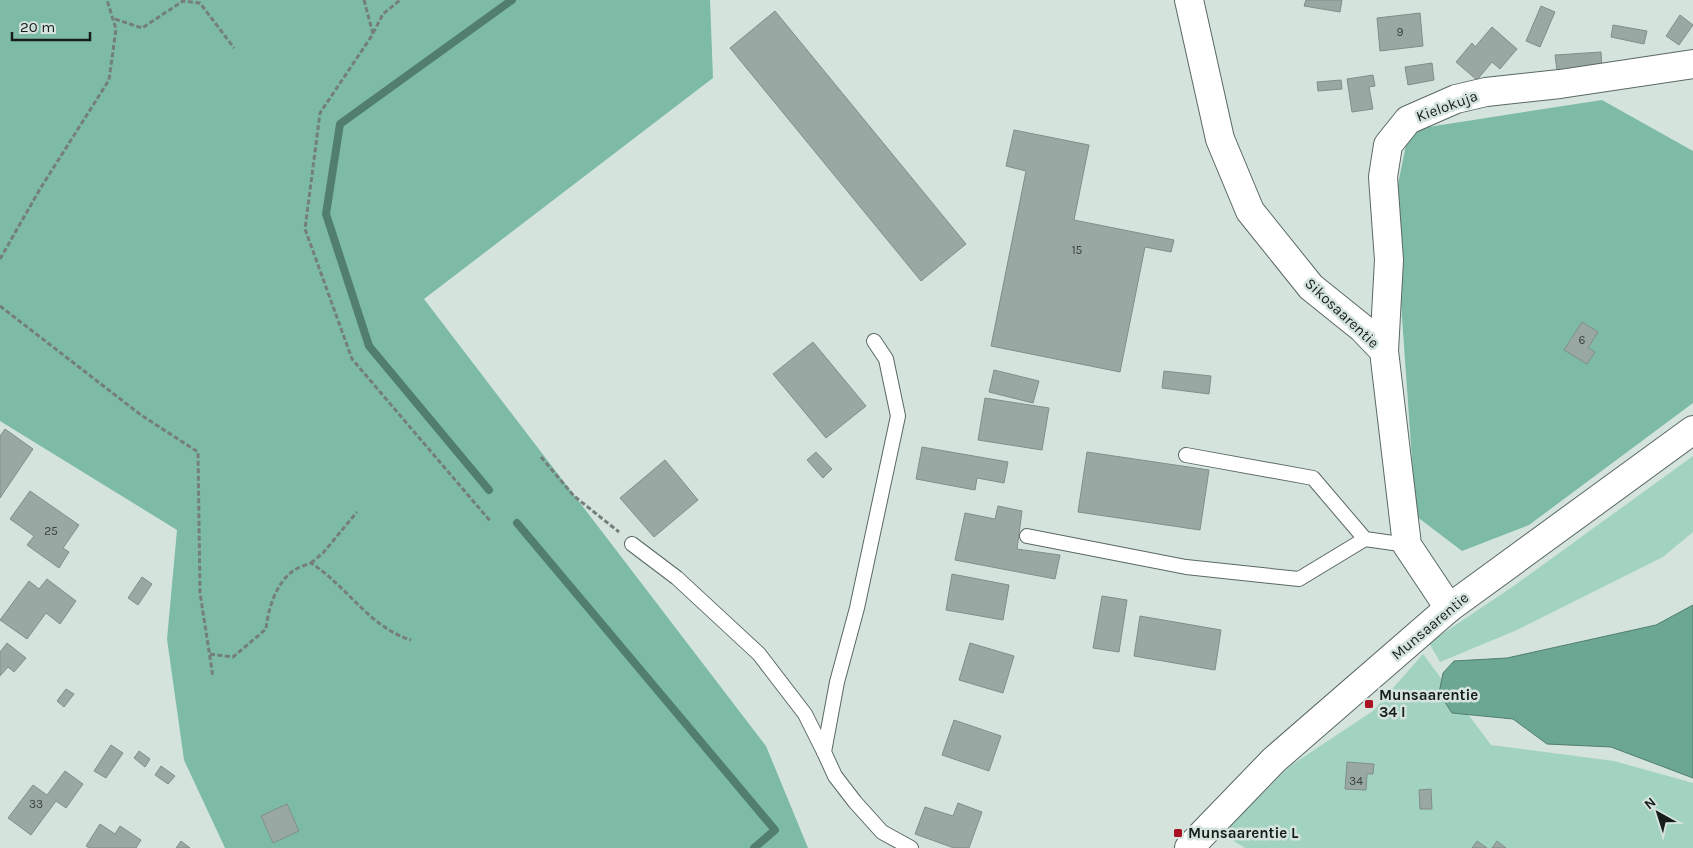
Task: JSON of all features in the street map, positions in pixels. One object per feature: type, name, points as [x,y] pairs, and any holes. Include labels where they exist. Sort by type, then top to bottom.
[{"type":"street","name":"Sikosaarentie","points":[[1189,0],[1220,139],[1250,210],[1311,287],[1362,328],[1384,351],[1407,545],[1449,608]]},
{"type":"street","name":"Kielokuja","points":[[1384,351],[1389,260],[1383,177],[1388,145],[1408,120],[1456,99],[1486,92],[1560,84],[1693,64]]},
{"type":"street","name":"Munsaarentie","points":[[1189,848],[1274,760],[1449,608],[1693,430]]},
{"type":"lane","points":[[824,752],[837,682],[857,608],[898,416],[886,358],[874,341]]},
{"type":"lane","points":[[1186,455],[1314,478],[1365,539]]},
{"type":"lane","points":[[1027,536],[1186,567],[1300,579],[1365,539],[1407,545]]},
{"type":"lane","points":[[632,544],[678,578],[758,654],[805,714],[835,776],[855,802],[882,832],[911,848]]},
{"type":"path","points":[[0,259],[40,189],[109,80],[116,29],[115,19],[107,0]]},
{"type":"path","points":[[115,19],[142,28],[183,1],[192,0],[200,3],[234,48]]},
{"type":"path","points":[[364,0],[373,34]]},
{"type":"path","points":[[400,0],[383,14],[373,34],[320,114],[305,230],[352,359],[492,522]]},
{"type":"path","points":[[0,306],[141,415],[198,452],[200,593],[213,677]]},
{"type":"path","points":[[541,457],[574,496],[632,544]]},
{"type":"path","points":[[210,654],[233,657],[266,629],[268,609],[280,587],[292,571],[311,562],[323,553],[357,512]]},
{"type":"path","points":[[311,562],[327,573],[360,608],[399,636],[412,640]]},
{"type":"shaded area","points":[[0,0],[710,0],[713,78],[424,299],[766,746],[808,848],[225,848],[184,760],[167,639],[177,530],[0,421]]},
{"type":"shaded area","points":[[1602,100],[1693,151],[1693,403],[1529,525],[1462,551],[1416,516],[1394,204],[1409,130]]},
{"type":"shaded area","points":[[1693,456],[1693,532],[1663,557],[1517,630],[1440,662],[1429,643],[1515,585]]},
{"type":"shaded area","points":[[1693,605],[1693,778],[1611,747],[1547,744],[1513,719],[1452,713],[1439,693],[1443,673],[1454,661],[1507,658],[1656,625]]},
{"type":"shaded area","points":[[1423,654],[1491,745],[1614,761],[1693,783],[1693,848],[1245,848],[1222,834],[1290,766],[1373,711]]},
{"type":"building","points":[[1306,0],[1342,0],[1340,12],[1304,6]]},
{"type":"building","points":[[1541,6],[1555,12],[1540,47],[1526,41]]},
{"type":"building","points":[[775,11],[966,244],[921,281],[730,48]]},
{"type":"building","points":[[1420,13],[1423,46],[1380,51],[1377,18]]},
{"type":"building","points":[[1680,15],[1693,25],[1679,45],[1666,36]]},
{"type":"building","points":[[1613,25],[1647,31],[1644,44],[1611,37]]},
{"type":"building","points":[[1492,27],[1517,49],[1500,69],[1492,62],[1477,80],[1456,62],[1472,43],[1475,47]]},
{"type":"building","points":[[1601,52],[1602,67],[1557,71],[1555,55]]},
{"type":"building","points":[[1432,63],[1434,80],[1408,85],[1405,67]]},
{"type":"building","points":[[1373,75],[1375,86],[1369,87],[1373,109],[1352,112],[1347,79]]},
{"type":"building","points":[[1341,80],[1342,89],[1318,91],[1317,82]]},
{"type":"building","points":[[1014,130],[1089,145],[1074,220],[1174,240],[1171,252],[1145,247],[1120,372],[991,346],[1026,171],[1006,166]]},
{"type":"building","points":[[1582,322],[1598,332],[1588,348],[1595,352],[1587,364],[1564,350]]},
{"type":"building","points":[[813,342],[866,406],[826,438],[773,374]]},
{"type":"building","points":[[994,370],[1039,381],[1033,403],[989,392]]},
{"type":"building","points":[[1164,371],[1211,376],[1209,394],[1162,388]]},
{"type":"building","points":[[985,398],[1049,408],[1042,450],[978,440]]},
{"type":"building","points":[[5,429],[33,449],[0,498],[0,436]]},
{"type":"building","points":[[922,447],[1008,462],[1004,483],[977,478],[975,490],[916,479]]},
{"type":"building","points":[[816,452],[832,469],[823,478],[807,460]]},
{"type":"building","points":[[1087,452],[1209,470],[1200,530],[1078,512]]},
{"type":"building","points":[[665,460],[698,500],[654,537],[620,498]]},
{"type":"building","points":[[30,491],[79,525],[63,548],[69,552],[59,568],[27,545],[34,536],[10,519]]},
{"type":"building","points":[[998,506],[1022,511],[1017,549],[1060,555],[1055,579],[955,560],[965,513],[995,519]]},
{"type":"building","points":[[952,574],[1009,585],[1003,620],[946,610]]},
{"type":"building","points":[[142,577],[152,584],[138,605],[128,598]]},
{"type":"building","points":[[47,579],[76,601],[60,624],[46,613],[27,639],[0,620],[29,581],[39,589]]},
{"type":"building","points":[[1102,596],[1127,600],[1119,652],[1093,648]]},
{"type":"building","points":[[1140,616],[1221,630],[1215,670],[1134,656]]},
{"type":"building","points":[[7,643],[26,658],[14,672],[8,667],[0,676],[0,652]]},
{"type":"building","points":[[970,643],[1014,656],[1003,693],[959,680]]},
{"type":"building","points":[[66,689],[74,694],[64,707],[57,701]]},
{"type":"building","points":[[954,720],[1001,736],[989,771],[942,755]]},
{"type":"building","points":[[111,745],[123,753],[106,778],[94,771]]},
{"type":"building","points":[[139,751],[150,759],[145,767],[134,758]]},
{"type":"building","points":[[1347,762],[1374,764],[1373,774],[1367,774],[1366,790],[1345,789]]},
{"type":"building","points":[[161,766],[175,776],[168,784],[155,775]]},
{"type":"building","points":[[65,771],[83,784],[66,808],[56,801],[31,835],[8,818],[33,785],[47,795]]},
{"type":"building","points":[[1431,789],[1432,809],[1420,809],[1419,790]]},
{"type":"building","points":[[958,803],[982,812],[969,848],[954,848],[915,834],[925,807],[953,816]]},
{"type":"building","points":[[287,804],[299,831],[273,843],[261,816]]},
{"type":"building","points":[[100,824],[115,834],[120,826],[141,840],[136,848],[89,848],[86,846]]},
{"type":"building","points":[[181,841],[190,848],[176,848]]},
{"type":"building","points":[[1477,841],[1487,848],[1472,848]]},
{"type":"building","points":[[1497,841],[1506,848],[1492,848]]},
{"type":"waterway","points":[[489,490],[369,346],[326,214],[340,124],[512,0]]},
{"type":"waterway","points":[[517,523],[775,830],[754,848]]},
{"type":"place","name":"Munsaarentie 34 I","points":[[1369,704]]},
{"type":"place","name":"Munsaarentie L","points":[[1178,833]]}]
